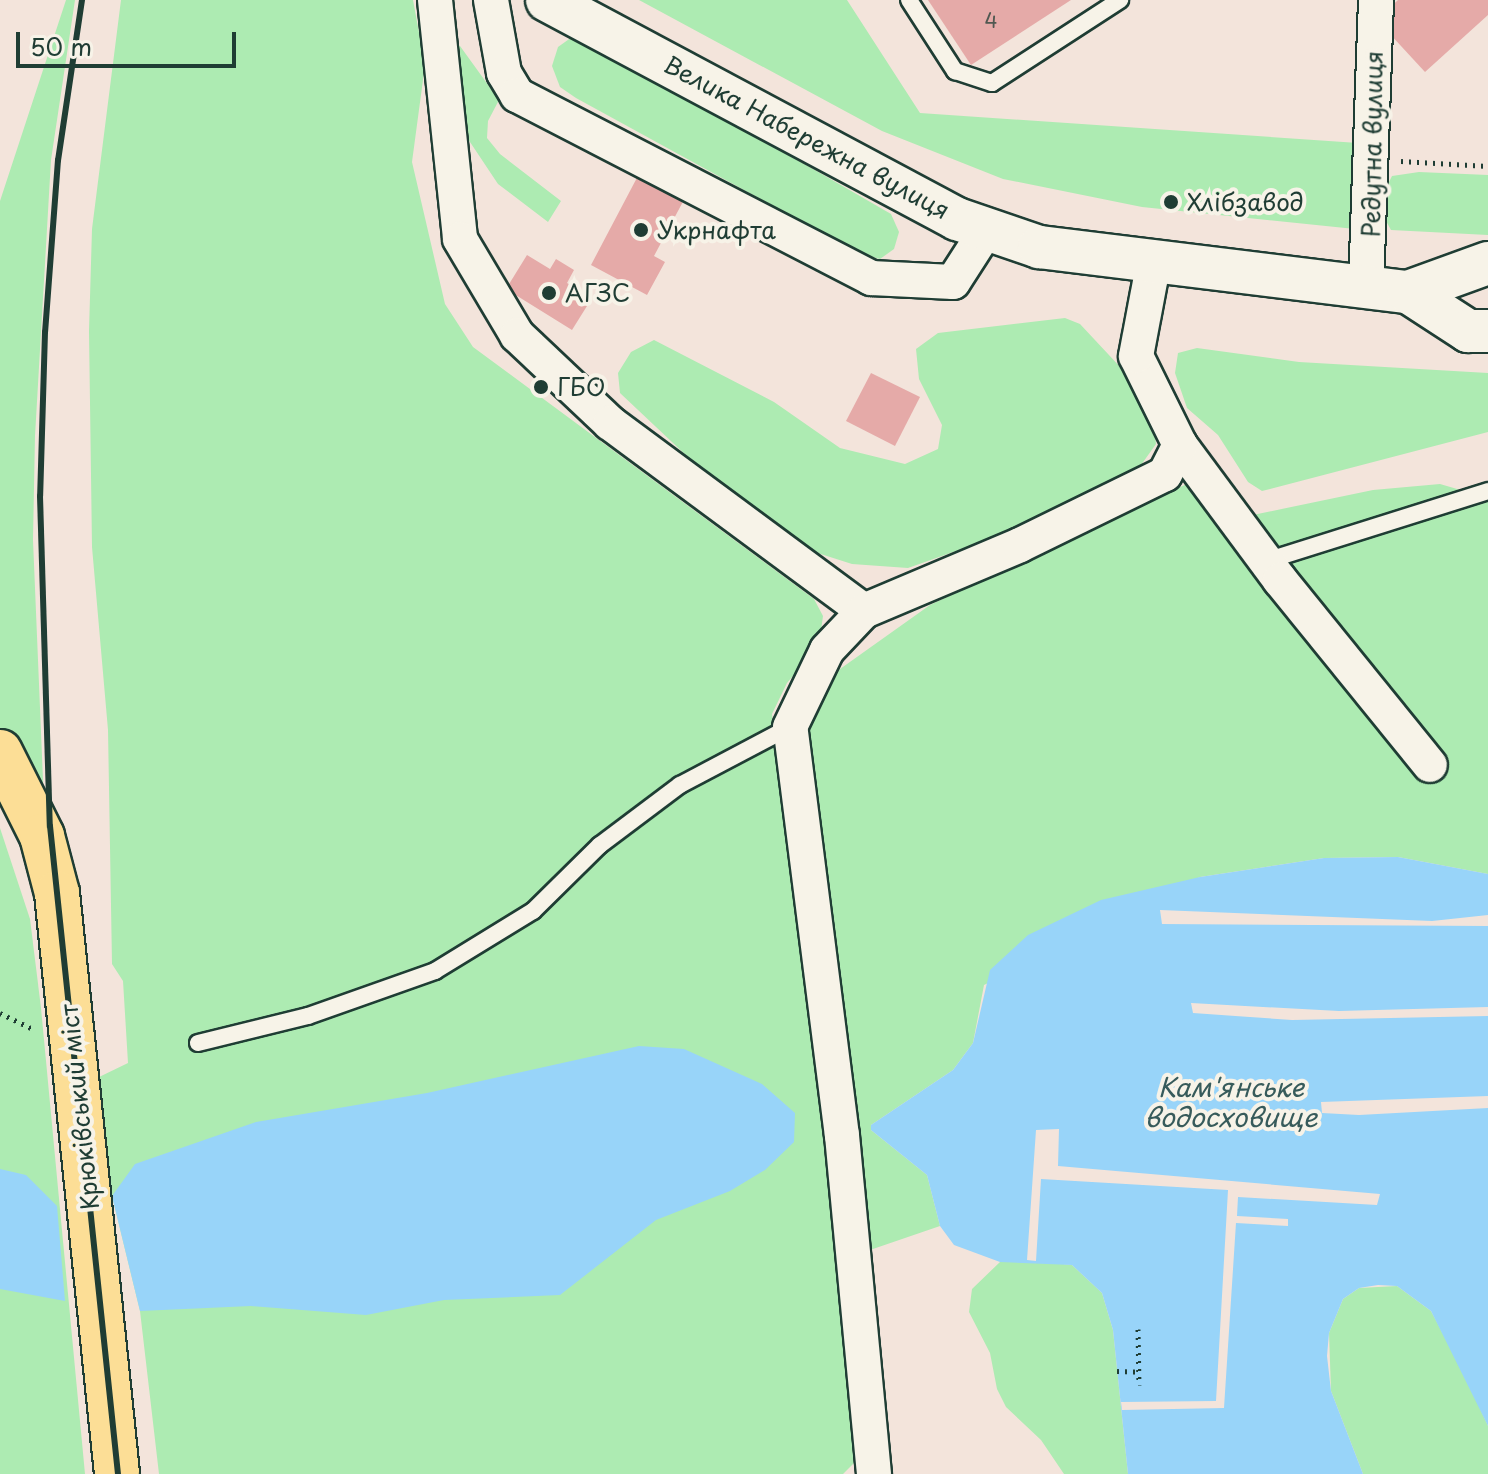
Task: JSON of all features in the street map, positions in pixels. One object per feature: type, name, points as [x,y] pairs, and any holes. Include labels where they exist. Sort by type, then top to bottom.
[{"type":"highway","name":"Крюківський міст","points":[[0,752],[42,836],[57,893],[117,1474]]},
{"type":"street","points":[[435,0],[460,239],[517,335],[610,423],[864,611]]},
{"type":"street","points":[[491,0],[504,73],[517,95],[871,278],[953,282],[987,229]]},
{"type":"street","name":"Велика Набережна вулиця","points":[[547,0],[678,66],[884,182],[987,229],[1039,247],[1408,292],[1468,331],[1488,331]]},
{"type":"street","name":"Редутна вулиця","points":[[1366,287],[1368,160],[1376,0]]},
{"type":"street","points":[[1154,261],[1136,356],[1180,445],[1266,561],[1430,765]]},
{"type":"street","name":"Велика Набережна вулиця","points":[[1408,292],[1488,263]]},
{"type":"street","points":[[874,1474],[842,1136],[790,727],[827,650],[864,611],[1020,545],[1165,474],[1180,445]]},
{"type":"lane","points":[[909,0],[955,71],[992,83],[1120,0]]},
{"type":"lane","points":[[1266,561],[1488,491]]},
{"type":"lane","points":[[198,1043],[308,1016],[435,971],[533,911],[600,845],[680,785],[790,727]]},
{"type":"path","points":[[1368,160],[1488,166]]},
{"type":"path","points":[[0,1013],[38,1031]]},
{"type":"path","points":[[1138,1329],[1139,1385]]},
{"type":"path","points":[[1117,1371],[1141,1372]]},
{"type":"green space","points":[[66,0],[75,0],[51,160],[35,436],[33,540],[44,804],[0,730],[0,201]]},
{"type":"green space","points":[[121,0],[413,0],[425,65],[412,162],[445,304],[473,347],[814,599],[823,616],[819,645],[787,683],[772,714],[834,1161],[855,1413],[854,1463],[843,1474],[159,1474],[140,1311],[112,1196],[97,1078],[128,1063],[123,981],[112,964],[108,730],[92,547],[89,331],[92,229]]},
{"type":"green space","points":[[639,0],[847,0],[920,113],[1358,143],[1355,229],[1142,207],[1003,179],[882,131]]},
{"type":"green space","points":[[572,37],[588,39],[891,214],[899,232],[894,249],[880,259],[861,254],[576,98],[560,87],[552,66],[558,47]]},
{"type":"green space","points":[[460,46],[499,100],[488,121],[487,138],[500,154],[561,201],[548,222],[498,184],[464,133],[455,47]]},
{"type":"green space","points":[[1419,172],[1488,175],[1488,235],[1391,230],[1386,221],[1387,186],[1392,176]]},
{"type":"green space","points":[[1065,318],[1080,324],[1151,400],[1156,444],[1141,465],[990,539],[908,568],[852,564],[805,549],[708,476],[620,393],[618,373],[631,352],[654,340],[774,402],[840,448],[905,464],[938,449],[942,425],[919,379],[916,349],[938,333]]},
{"type":"green space","points":[[1197,348],[1299,362],[1488,373],[1488,432],[1262,491],[1248,482],[1218,435],[1187,408],[1175,373],[1178,353]]},
{"type":"green space","points":[[1191,482],[1224,521],[1373,490],[1440,484],[1488,498],[1488,874],[1398,857],[1324,858],[1200,877],[984,985],[973,1043],[953,1070],[871,1125],[871,1130],[927,1175],[940,1226],[870,1250],[805,716],[833,674],[930,605]]},
{"type":"green space","points":[[0,828],[30,919],[85,1474],[0,1474]]},
{"type":"green space","points":[[1027,1260],[1072,1265],[1102,1293],[1113,1330],[1128,1474],[1064,1474],[1041,1440],[1006,1407],[997,1389],[990,1353],[969,1312],[972,1289],[1000,1262]]},
{"type":"green space","points":[[1397,1286],[1431,1311],[1467,1379],[1488,1426],[1488,1474],[1363,1474],[1331,1391],[1329,1333],[1343,1299],[1359,1288]]},
{"type":"water","name":"Кам'янське водосховище","points":[[1398,857],[1488,874],[1488,1426],[1431,1311],[1397,1286],[1378,1285],[1359,1288],[1343,1299],[1329,1333],[1327,1356],[1331,1391],[1363,1474],[1128,1474],[1113,1330],[1102,1293],[1072,1265],[1000,1262],[954,1245],[940,1226],[927,1175],[871,1130],[871,1125],[953,1070],[973,1043],[990,970],[1028,935],[1101,900],[1200,877],[1324,858]]},
{"type":"water","points":[[639,1046],[684,1049],[762,1084],[795,1113],[794,1142],[765,1170],[730,1191],[656,1220],[560,1295],[444,1300],[366,1315],[251,1306],[140,1311],[112,1196],[135,1164],[256,1122],[427,1093]]},
{"type":"water","points":[[0,1169],[26,1175],[57,1206],[65,1301],[0,1289]]},
{"type":"pier","points":[[1160,910],[1432,921],[1488,915],[1488,926],[1162,924]]},
{"type":"pier","points":[[1191,1003],[1339,1011],[1488,1007],[1488,1016],[1292,1020],[1193,1013]]},
{"type":"pier","points":[[1488,1096],[1488,1108],[1359,1115],[1322,1113],[1321,1102]]},
{"type":"pier","points":[[1059,1129],[1058,1166],[1380,1194],[1377,1205],[1238,1197],[1237,1216],[1288,1219],[1288,1226],[1236,1223],[1224,1408],[1122,1410],[1121,1402],[1216,1401],[1228,1190],[1041,1179],[1036,1261],[1027,1260],[1036,1130]]},
{"type":"building","points":[[928,0],[1071,0],[971,65]]},
{"type":"building","points":[[1398,0],[1488,0],[1488,15],[1425,72],[1377,20]]},
{"type":"building","points":[[640,172],[686,196],[654,256],[665,262],[647,295],[591,265]]},
{"type":"building","name":"АГЗС","points":[[527,255],[550,269],[556,259],[574,270],[567,283],[592,298],[572,330],[506,289]]},
{"type":"building","points":[[871,373],[920,397],[895,446],[846,421]]},
{"type":"railway","points":[[82,0],[58,160],[45,332],[40,496],[50,826],[118,1474]]},
{"type":"place","name":"Хлібзавод","points":[[1171,202]]},
{"type":"place","name":"Укрнафта","points":[[641,230]]},
{"type":"place","name":"АГЗС","points":[[549,293]]},
{"type":"place","name":"ГБО","points":[[541,387]]}]
